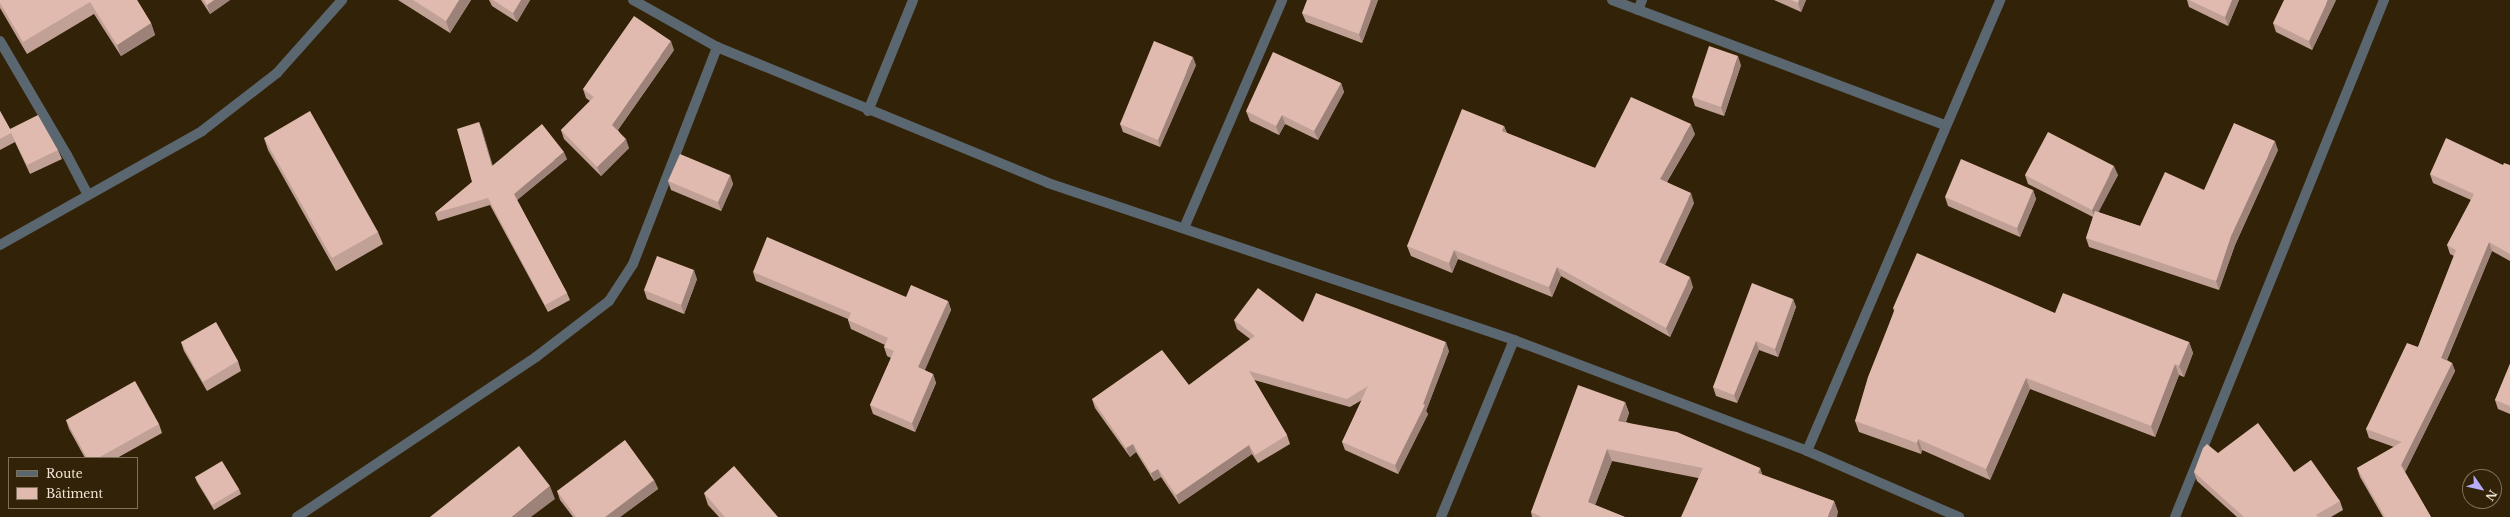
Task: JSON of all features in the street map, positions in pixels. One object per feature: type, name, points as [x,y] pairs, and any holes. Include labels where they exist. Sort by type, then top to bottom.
[{"type":"street","points":[[0,245],[208,126],[278,73],[342,0]]},
{"type":"street","points":[[633,0],[717,47],[1048,183],[1514,340],[1807,451],[1959,517]]},
{"type":"street","points":[[868,110],[913,0]]},
{"type":"street","points":[[1184,228],[1282,0]]},
{"type":"street","points":[[1612,0],[1640,5],[1945,125]]},
{"type":"street","points":[[1807,451],[1945,125],[2000,0]]},
{"type":"street","points":[[2174,517],[2384,0]]},
{"type":"street","points":[[0,42],[63,148],[88,195]]},
{"type":"street","points":[[297,517],[536,357],[609,301],[633,264],[717,47]]},
{"type":"street","points":[[1441,517],[1514,340]]},
{"type":"building","points":[[0,0],[137,0],[151,23],[117,45],[90,2],[23,42],[0,3]]},
{"type":"building","points":[[204,0],[214,0],[207,5]]},
{"type":"building","points":[[413,0],[459,0],[446,21]]},
{"type":"building","points":[[493,0],[521,0],[513,13]]},
{"type":"building","points":[[1307,0],[1371,0],[1359,34],[1302,13]]},
{"type":"building","points":[[1791,0],[1799,0],[1798,3]]},
{"type":"building","points":[[2189,0],[2232,0],[2225,17]]},
{"type":"building","points":[[2284,0],[2328,0],[2309,41],[2273,23]]},
{"type":"building","points":[[634,16],[671,41],[612,125],[626,139],[597,167],[561,130],[594,97],[583,89]]},
{"type":"building","points":[[1154,41],[1193,57],[1158,140],[1120,124]]},
{"type":"building","points":[[1709,46],[1738,56],[1721,107],[1692,97]]},
{"type":"building","points":[[1273,52],[1341,83],[1314,131],[1282,115],[1276,126],[1246,111]]},
{"type":"building","points":[[1631,97],[1691,124],[1660,179],[1691,193],[1659,262],[1690,277],[1666,328],[1557,267],[1549,287],[1454,250],[1449,263],[1407,246],[1462,109],[1504,126],[1502,131],[1595,168]]},
{"type":"building","points":[[0,111],[10,129],[38,115],[58,150],[27,165],[11,133],[0,139]]},
{"type":"building","points":[[310,111],[378,232],[332,258],[264,138]]},
{"type":"building","points":[[479,122],[492,166],[542,124],[564,152],[514,194],[567,293],[545,305],[488,198],[435,213],[472,182],[457,129]]},
{"type":"building","points":[[2234,123],[2275,141],[2231,236],[2216,281],[2086,238],[2095,211],[2140,226],[2165,172],[2204,190]]},
{"type":"building","points":[[2048,132],[2114,166],[2092,210],[2025,175]]},
{"type":"building","points":[[2446,138],[2503,165],[2504,163],[2510,165],[2510,254],[2489,242],[2441,358],[2452,363],[2401,465],[2431,517],[2385,517],[2357,468],[2402,442],[2366,429],[2407,343],[2418,347],[2456,250],[2447,245],[2474,194],[2430,174]]},
{"type":"building","points":[[680,154],[730,175],[718,202],[668,181]]},
{"type":"building","points":[[1961,159],[2033,190],[2017,228],[1945,197]]},
{"type":"building","points":[[767,237],[906,297],[911,285],[948,301],[918,367],[933,374],[912,423],[870,405],[894,351],[884,347],[888,338],[848,320],[851,313],[753,272]]},
{"type":"building","points":[[1917,253],[2055,313],[2063,293],[2189,342],[2179,366],[2175,364],[2151,426],[2026,378],[1986,469],[1918,439],[1917,443],[1855,421],[1868,377],[1895,309],[1893,308]]},
{"type":"building","points":[[657,256],[694,270],[681,305],[644,290]]},
{"type":"building","points":[[1752,283],[1793,299],[1775,349],[1756,341],[1734,395],[1713,387]]},
{"type":"building","points":[[1258,288],[1303,322],[1316,293],[1446,342],[1423,404],[1425,405],[1395,465],[1342,442],[1368,386],[1347,399],[1249,371],[1287,435],[1255,455],[1249,445],[1176,495],[1158,469],[1151,473],[1133,444],[1126,448],[1092,399],[1162,350],[1189,385],[1255,336],[1234,320]]},
{"type":"building","points":[[216,322],[238,361],[203,382],[181,342]]},
{"type":"building","points":[[2510,364],[2510,406],[2495,400]]},
{"type":"building","points":[[135,381],[159,424],[100,457],[86,457],[66,420]]},
{"type":"building","points":[[1578,385],[1625,402],[1618,421],[1677,432],[1760,468],[1758,473],[1834,501],[1828,517],[1681,517],[1703,468],[1607,449],[1588,502],[1625,517],[1540,517],[1531,512]]},
{"type":"building","points":[[2258,423],[2294,472],[2311,460],[2340,501],[2316,515],[2318,517],[2244,517],[2194,472],[2203,448],[2207,444],[2218,453]]},
{"type":"building","points":[[625,440],[654,480],[605,517],[576,517],[557,491]]},
{"type":"building","points":[[519,446],[550,486],[512,517],[430,517]]},
{"type":"building","points":[[222,461],[239,489],[212,505],[195,477]]},
{"type":"building","points":[[734,466],[778,517],[725,517],[704,493]]}]
